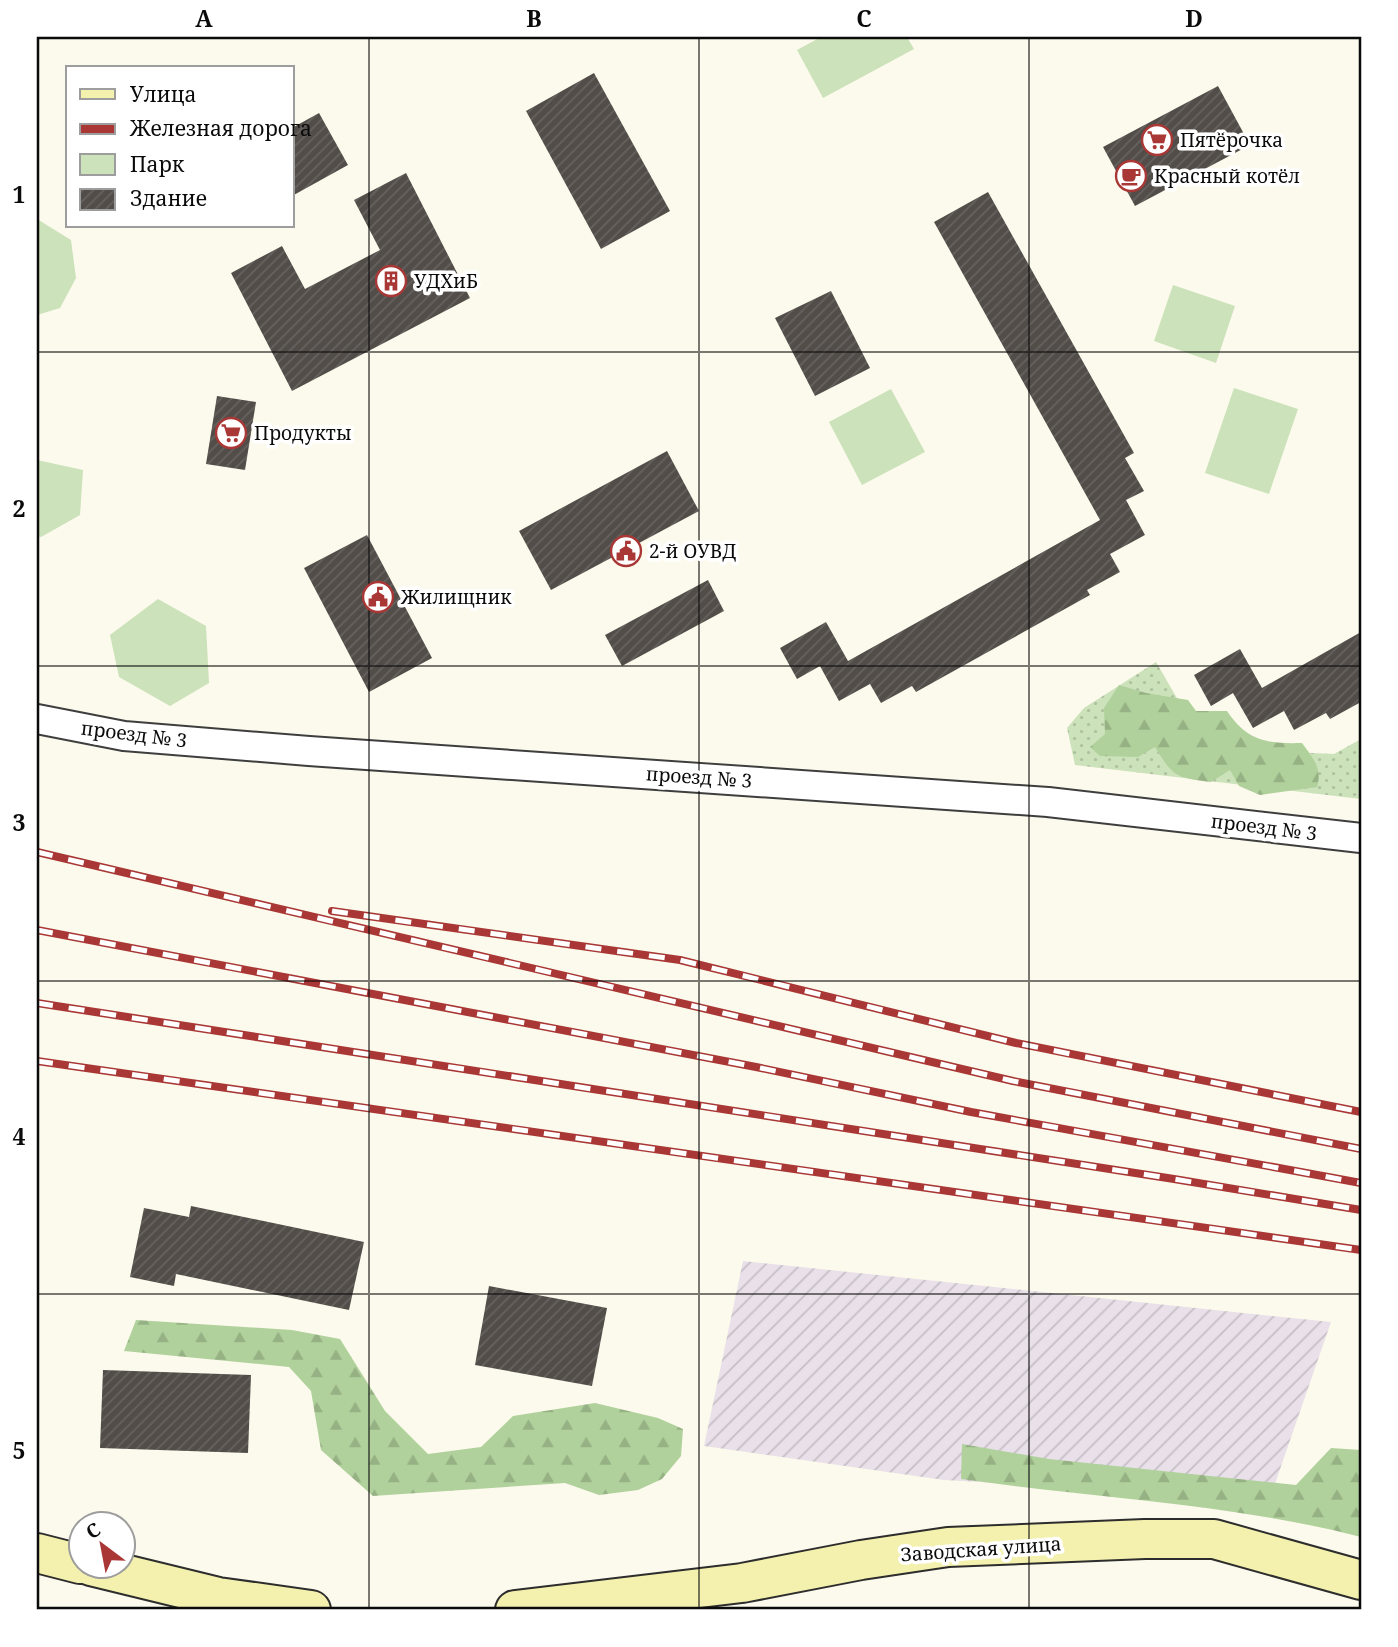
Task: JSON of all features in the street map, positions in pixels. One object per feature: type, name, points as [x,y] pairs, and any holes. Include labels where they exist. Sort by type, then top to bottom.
[{"type":"main road","name":"Заводская улица","points":[[515,1610],[742,1583],[861,1560],[948,1547],[1145,1539],[1214,1539],[1361,1580]]},
{"type":"main road","points":[[37,1553],[66,1560]]},
{"type":"main road","points":[[136,1577],[218,1597],[311,1610]]},
{"type":"street","name":"проезд № 3","points":[[37,719],[124,736],[1048,802],[1361,838]]},
{"type":"shaded area","points":[[743,1261],[1331,1322],[1270,1498],[944,1480],[704,1446]]},
{"type":"green space","points":[[821,37],[907,37],[914,49],[823,98],[797,50]]},
{"type":"green space","points":[[37,219],[71,240],[76,278],[60,308],[37,315]]},
{"type":"green space","points":[[1173,285],[1235,306],[1216,363],[1154,341]]},
{"type":"green space","points":[[1234,388],[1298,409],[1269,494],[1205,473]]},
{"type":"green space","points":[[891,389],[925,452],[862,485],[829,422]]},
{"type":"green space","points":[[37,460],[83,470],[80,515],[41,537],[37,536]]},
{"type":"green space","points":[[158,599],[206,626],[209,683],[170,706],[119,677],[110,635]]},
{"type":"green space","points":[[1156,662],[1192,724],[1247,750],[1334,754],[1361,739],[1361,799],[1075,765],[1067,728],[1084,708]]},
{"type":"green space","points":[[1119,685],[1188,700],[1196,711],[1227,711],[1242,729],[1259,739],[1278,743],[1302,743],[1318,768],[1317,787],[1260,795],[1239,786],[1230,770],[1211,782],[1190,779],[1172,770],[1155,747],[1138,757],[1100,756],[1090,747],[1105,734],[1104,708]]},
{"type":"green space","points":[[136,1320],[292,1330],[340,1339],[385,1411],[428,1454],[481,1447],[513,1416],[595,1403],[658,1418],[683,1429],[681,1456],[662,1479],[638,1490],[599,1495],[565,1483],[373,1496],[321,1450],[311,1391],[289,1367],[124,1351]]},
{"type":"green space","points":[[962,1444],[1049,1459],[1296,1485],[1331,1448],[1361,1450],[1361,1537],[1262,1516],[961,1479]]},
{"type":"building","points":[[594,73],[670,211],[601,249],[526,111]]},
{"type":"building","points":[[1218,86],[1250,145],[1135,206],[1103,147]]},
{"type":"building","points":[[319,113],[348,165],[294,195],[294,127]]},
{"type":"building","name":"УДХиБ","points":[[406,173],[470,298],[292,391],[231,273],[282,246],[305,289],[380,250],[354,200]]},
{"type":"building","points":[[988,192],[1134,453],[1125,458],[1144,491],[1126,500],[1145,535],[1110,554],[1120,572],[1087,590],[1090,595],[916,692],[912,686],[881,703],[870,684],[839,701],[820,666],[797,679],[780,648],[826,622],[848,661],[1100,520],[934,222]]},
{"type":"building","points":[[831,291],[870,368],[815,396],[775,318]]},
{"type":"building","name":"Продукты","points":[[217,396],[256,402],[245,470],[206,464]]},
{"type":"building","points":[[667,451],[699,511],[551,590],[519,531]]},
{"type":"building","points":[[367,535],[432,658],[369,692],[304,568]]},
{"type":"building","points":[[708,580],[724,611],[622,666],[605,635]]},
{"type":"building","points":[[1361,632],[1361,702],[1330,719],[1326,713],[1294,730],[1284,711],[1253,728],[1233,693],[1211,706],[1194,675],[1240,649],[1262,688]]},
{"type":"building","points":[[191,1206],[364,1242],[349,1310],[176,1274],[174,1286],[130,1277],[144,1208],[189,1217]]},
{"type":"building","points":[[489,1286],[607,1308],[592,1386],[475,1365]]},
{"type":"building","points":[[103,1370],[251,1375],[248,1453],[100,1448]]},
{"type":"railway","points":[[37,852],[1013,1081],[1361,1149]]},
{"type":"railway","points":[[332,911],[680,960],[1016,1043],[1361,1112]]},
{"type":"railway","points":[[37,930],[756,1067],[971,1112],[1361,1183]]},
{"type":"railway","points":[[37,1003],[1361,1210]]},
{"type":"railway","points":[[37,1061],[1361,1250]]},
{"type":"place","name":"Пятёрочка","points":[[1157,140]]},
{"type":"place","name":"Красный котёл","points":[[1131,176]]},
{"type":"place","name":"УДХиБ","points":[[391,281]]},
{"type":"place","name":"Продукты","points":[[231,433]]},
{"type":"place","name":"2-й ОУВД","points":[[626,551]]},
{"type":"place","name":"Жилищник","points":[[378,597]]}]
